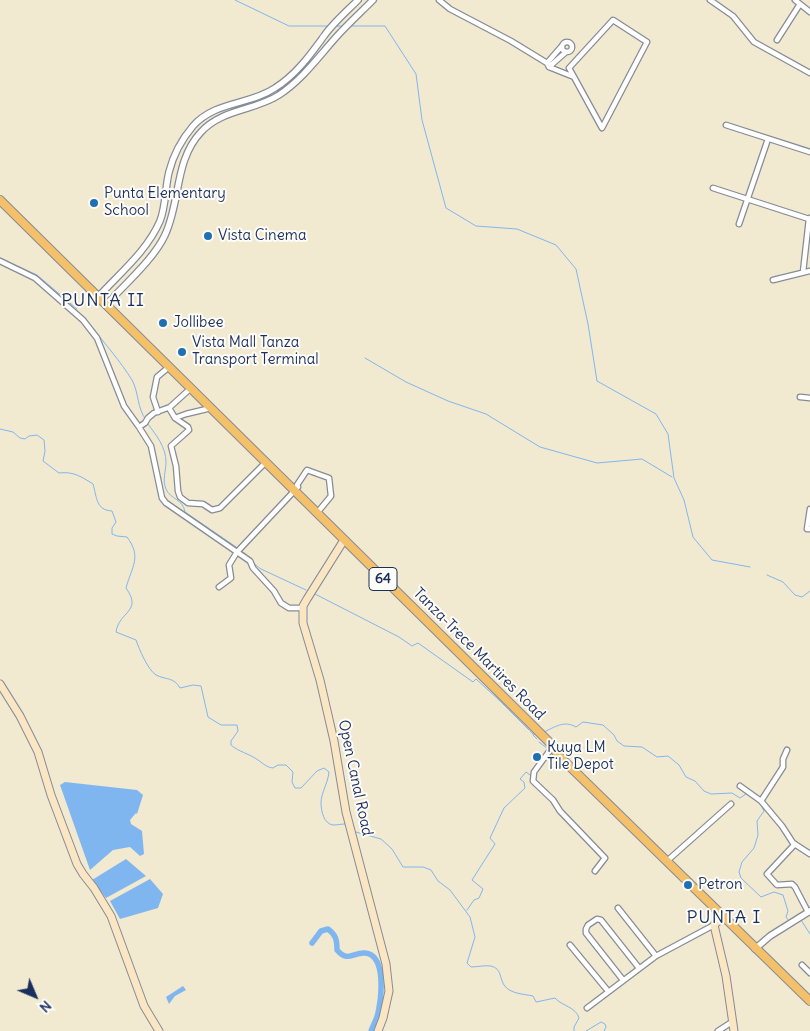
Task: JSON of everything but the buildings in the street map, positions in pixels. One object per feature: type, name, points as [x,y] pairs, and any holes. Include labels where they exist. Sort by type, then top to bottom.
[{"type":"main road","name":"Tanza-Trece Martires Road","points":[[0,200],[536,729],[550,743],[557,754],[810,1001]]},
{"type":"main road","points":[[303,608],[306,599],[344,540]]},
{"type":"main road","name":"Open Canal Road","points":[[303,608],[302,623],[320,680],[334,741],[346,812],[386,964],[388,991],[383,1018],[378,1031]]},
{"type":"main road","points":[[0,684],[20,716],[38,752],[51,795],[77,864],[111,916],[144,1006],[159,1031]]},
{"type":"main road","points":[[723,917],[714,925],[726,976],[734,1031]]},
{"type":"street","points":[[98,297],[137,257],[154,232],[164,208],[169,172],[179,146],[195,124],[220,108],[265,94],[283,82],[306,60],[324,35],[358,0]]},
{"type":"street","points":[[106,305],[155,251],[164,237],[174,211],[179,174],[193,142],[211,123],[225,115],[269,100],[288,88],[312,66],[338,35],[373,0]]},
{"type":"street","points":[[439,0],[450,9],[511,41],[548,65],[574,77]]},
{"type":"street","points":[[710,0],[733,16],[754,42],[810,74]]},
{"type":"street","points":[[795,0],[810,12]]},
{"type":"street","points":[[777,40],[800,4]]},
{"type":"street","points":[[613,20],[647,42],[602,128],[574,77],[569,68],[613,20]]},
{"type":"street","points":[[569,42],[572,46],[568,52],[548,65],[564,43],[569,42]]},
{"type":"street","points":[[562,47],[578,58]]},
{"type":"street","points":[[238,102],[240,110]]},
{"type":"street","points":[[726,124],[810,152]]},
{"type":"street","points":[[739,224],[768,139]]},
{"type":"street","points":[[713,188],[809,219],[803,272]]},
{"type":"street","points":[[0,261],[35,278],[83,320],[97,338],[124,406],[151,446],[162,498],[166,503],[250,560],[253,568],[274,591],[281,603],[289,608],[303,608]]},
{"type":"street","points":[[773,280],[810,271]]},
{"type":"street","points":[[158,412],[153,397],[157,377],[169,367]]},
{"type":"street","points":[[139,427],[158,412],[169,408],[191,388]]},
{"type":"street","points":[[800,397],[810,398]]},
{"type":"street","points":[[169,408],[175,418],[188,427],[189,430],[171,446],[176,466],[178,491],[183,500],[188,503],[203,504],[212,510],[220,508],[266,462]]},
{"type":"street","points":[[175,418],[210,408]]},
{"type":"street","points":[[219,587],[231,578],[229,568],[237,552],[295,491],[307,470],[329,478],[331,496],[317,513]]},
{"type":"street","points":[[810,509],[807,529],[810,529]]},
{"type":"street","points":[[550,743],[534,772],[533,781],[553,800],[560,812],[605,858],[595,871]]},
{"type":"street","points":[[760,801],[783,766],[783,759],[787,750]]},
{"type":"street","points":[[740,786],[760,801],[794,844],[810,854]]},
{"type":"street","points":[[667,861],[731,804]]},
{"type":"street","points":[[755,949],[770,936],[809,911],[792,884],[777,885],[767,874],[794,844]]},
{"type":"street","points":[[618,908],[656,956]]},
{"type":"street","points":[[623,980],[586,933],[588,925],[597,919],[601,920],[639,968]]},
{"type":"street","points":[[587,1008],[656,956],[714,925]]},
{"type":"street","points":[[570,945],[608,991]]},
{"type":"street","points":[[802,965],[810,973]]},
{"type":"street","points":[[718,1031],[732,1022]]},
{"type":"water","points":[[65,782],[137,790],[143,795],[137,814],[130,820],[131,824],[142,831],[144,854],[140,856],[130,847],[113,850],[90,870],[60,785]]},
{"type":"water","points":[[126,859],[146,876],[106,898],[92,880]]},
{"type":"water","points":[[150,879],[163,894],[158,908],[120,919],[110,901]]},
{"type":"water","points":[[183,986],[186,990],[175,996],[169,1004],[166,997]]},
{"type":"waterway","points":[[235,0],[289,26],[328,26]]},
{"type":"waterway","points":[[334,26],[343,26]]},
{"type":"waterway","points":[[349,26],[385,26],[416,74],[422,120],[446,208],[476,226],[517,229],[556,245],[576,269],[588,324],[597,381],[656,414],[668,434],[674,478],[684,500],[693,537],[712,560],[750,567]]},
{"type":"waterway","points":[[0,258],[37,275],[77,309]]},
{"type":"waterway","points":[[92,327],[132,380],[141,411],[146,420]]},
{"type":"waterway","points":[[365,358],[406,382],[448,401],[486,414],[540,447],[597,463],[642,459],[672,477]]},
{"type":"waterway","points":[[148,424],[160,442],[166,457],[164,482],[170,495],[182,504],[185,512],[236,547]]},
{"type":"waterway","points":[[0,429],[13,432],[20,438],[25,439],[29,436],[37,435],[44,440],[45,451],[43,461],[59,473],[73,474],[93,484],[100,506],[112,511],[116,522],[112,528],[112,534],[127,537],[132,544],[135,556],[126,588],[132,602],[131,607],[118,625],[116,632],[136,640],[147,664],[156,675],[172,680],[180,688],[193,685],[201,686],[208,717],[221,725],[237,725],[238,731],[231,741],[231,745],[269,767],[286,765],[293,772],[292,782],[295,788],[301,788],[317,771],[324,768],[329,772],[321,799],[322,813],[325,820],[330,824],[345,824]]},
{"type":"waterway","points":[[243,552],[261,569],[306,590]]},
{"type":"waterway","points":[[767,575],[783,582],[795,595],[802,597],[810,591]]},
{"type":"waterway","points":[[315,594],[399,637],[412,646],[418,643],[473,682],[476,679],[529,730]]},
{"type":"waterway","points":[[544,732],[564,724],[576,727],[583,722],[603,725],[624,746],[642,747],[657,757],[668,756],[679,765],[686,777],[695,781],[704,791],[711,794],[732,793],[740,798],[746,794],[749,795]]},
{"type":"waterway","points":[[530,731],[538,735]]},
{"type":"waterway","points":[[533,735],[537,739]]},
{"type":"waterway","points":[[539,742],[548,749],[546,752]]},
{"type":"waterway","points":[[535,768],[544,755]]},
{"type":"waterway","points":[[467,910],[474,900],[479,898],[483,889],[472,880],[495,844],[490,838],[504,808],[525,788],[524,782],[520,779],[526,772],[530,775],[533,772]]},
{"type":"waterway","points":[[760,803],[764,811],[757,821],[758,835],[754,848],[742,862],[739,872],[741,878],[761,897],[774,892],[783,895],[788,911],[786,917],[789,921]]},
{"type":"waterway","points":[[356,832],[381,839],[392,849],[403,867],[423,867],[431,870],[438,881],[450,890],[470,917],[475,937],[467,963],[471,967],[495,967],[507,988],[517,993],[533,996],[536,1002],[555,998],[577,1014],[579,1018],[574,1031]]},
{"type":"waterway","points":[[801,920],[810,934]]},
{"type":"waterway","points":[[312,943],[321,931],[328,929],[334,936],[337,950],[344,956],[365,953],[377,961],[380,969],[381,988],[377,1015],[371,1031]]},
{"type":"waterway","points":[[586,1031],[601,1022],[605,1024],[604,1031]]},
{"type":"place","name":"Punta Elementary School","points":[[94,203]]},
{"type":"place","name":"Vista Cinema","points":[[208,236]]},
{"type":"place","name":"Jollibee","points":[[163,323]]},
{"type":"place","name":"Vista Mall Tanza Transport Terminal","points":[[182,352]]},
{"type":"place","name":"Kuya LM Tile Depot","points":[[537,757]]},
{"type":"place","name":"Petron","points":[[688,885]]},
{"type":"district","name":"PUNTA II","points":[[103,301]]},
{"type":"district","name":"PUNTA I","points":[[724,918]]}]
